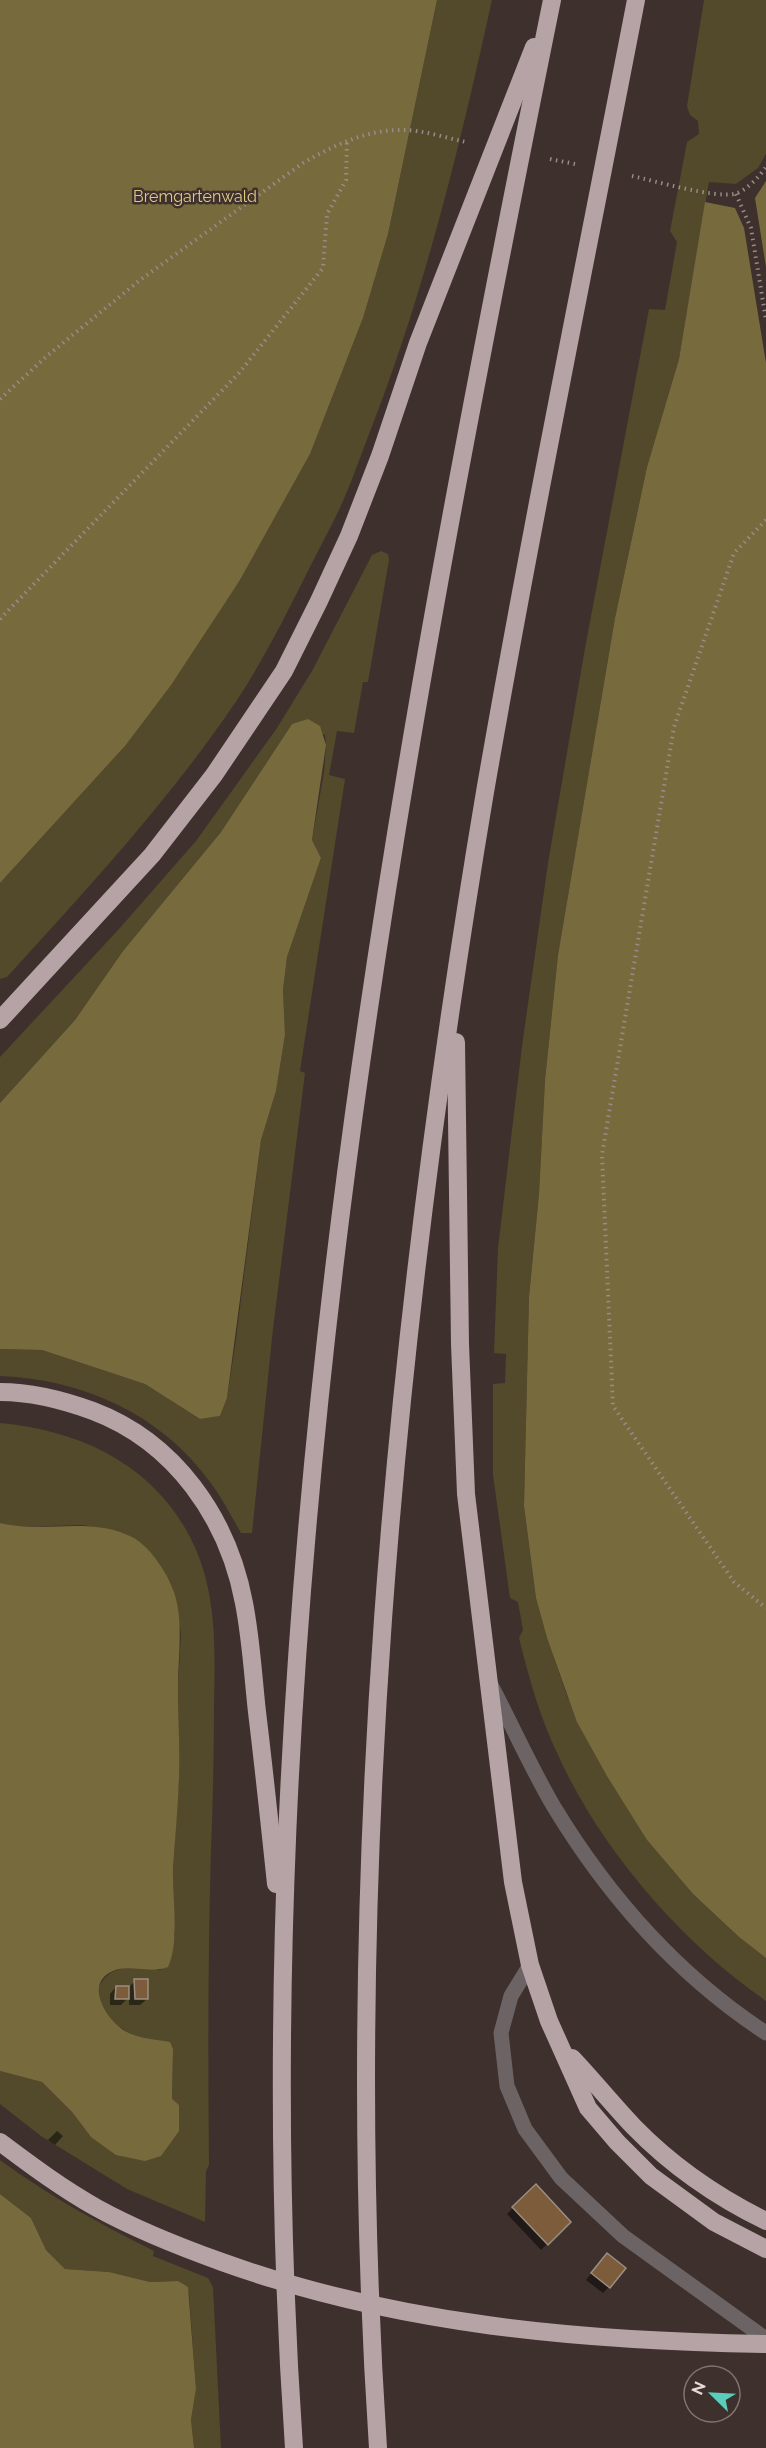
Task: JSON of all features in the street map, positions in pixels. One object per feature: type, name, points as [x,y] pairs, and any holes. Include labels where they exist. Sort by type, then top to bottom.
[{"type":"highway","points":[[378,2448],[372,2349],[366,2146],[367,1953],[372,1785],[381,1633],[399,1424],[423,1210],[455,986],[512,641],[558,393],[636,0]]},
{"type":"highway","points":[[0,1020],[152,855],[214,775],[284,671],[320,602],[350,536],[418,343],[552,1]]},
{"type":"highway","points":[[294,2448],[288,2354],[281,2150],[283,1946],[289,1776],[298,1628],[317,1423],[345,1182],[377,951],[427,647],[479,367],[552,1]]},
{"type":"highway","points":[[455,986],[462,1432],[467,1504],[513,1882],[530,1965],[549,2021],[588,2108],[617,2142],[651,2175],[714,2222],[766,2249]]},
{"type":"highway","points":[[0,1392],[16,1392],[67,1401],[112,1418],[149,1441],[178,1466],[206,1504],[230,1552],[244,1602],[283,1946]]},
{"type":"highway","points":[[563,2048],[633,2126],[666,2157],[727,2201],[766,2221]]},
{"type":"highway","points":[[0,2142],[46,2177],[99,2209],[177,2246],[296,2286],[396,2311],[459,2322],[566,2335],[633,2340],[766,2344]]},
{"type":"lane","points":[[488,1679],[554,1806],[585,1853],[622,1902],[651,1936],[693,1977],[718,1999],[766,2033]]},
{"type":"lane","points":[[530,1965],[511,1996],[501,2033],[507,2086],[525,2129],[561,2178],[623,2236],[766,2339]]},
{"type":"path","points":[[0,399],[47,356],[140,280],[303,163],[347,141],[367,134],[404,129],[474,144]]},
{"type":"path","points":[[0,619],[239,373],[323,268],[327,214],[346,180],[347,141]]},
{"type":"path","points":[[544,158],[579,165]]},
{"type":"path","points":[[625,175],[718,194],[736,194],[751,184],[766,167]]},
{"type":"path","points":[[736,194],[751,228],[766,320]]},
{"type":"path","points":[[766,520],[734,553],[674,727],[602,1155],[613,1406],[734,1582],[766,1608]]},
{"type":"shaded area","points":[[437,0],[492,0],[454,163],[425,271],[390,377],[343,502],[262,658],[209,740],[155,810],[97,878],[7,977],[0,979],[0,883],[125,746],[240,580],[310,454],[363,318],[388,234]]},
{"type":"shaded area","points":[[704,0],[766,0],[766,154],[758,168],[736,184],[709,182],[679,359],[647,467],[615,618],[558,955],[545,1080],[539,1194],[529,1297],[524,1506],[536,1598],[568,1698],[647,1840],[693,1894],[739,1937],[766,1958],[766,2001],[704,1951],[646,1892],[620,1859],[576,1790],[546,1727],[519,1638],[523,1630],[518,1602],[510,1598],[493,1475],[493,1384],[505,1383],[506,1354],[494,1353],[498,1248],[522,1046],[548,863],[585,648],[649,309],[665,310],[677,242],[670,231],[687,142],[699,134],[698,121],[690,115],[687,106]]},
{"type":"shaded area","points":[[381,551],[388,554],[389,560],[368,682],[363,682],[354,733],[337,731],[329,775],[345,779],[300,1071],[305,1073],[273,1329],[252,1533],[241,1533],[210,1482],[168,1437],[144,1419],[90,1393],[61,1384],[0,1376],[0,1349],[42,1350],[145,1384],[200,1419],[220,1416],[227,1398],[236,1339],[261,1140],[276,1091],[285,1035],[283,990],[287,957],[321,858],[312,840],[324,772],[325,735],[292,724],[221,832],[123,951],[75,1020],[0,1103],[0,1057],[119,929],[196,841],[277,728],[312,671],[372,555]]},
{"type":"shaded area","points":[[0,1423],[32,1427],[62,1435],[91,1445],[118,1459],[164,1498],[182,1523],[204,1571],[211,1608],[215,1666],[208,2047],[209,2165],[206,2171],[205,2222],[127,2189],[41,2136],[0,2104],[0,2071],[42,2082],[72,2112],[91,2137],[172,2099],[173,2049],[162,2042],[131,2034],[119,2026],[106,2011],[100,2000],[99,1991],[106,1976],[120,1969],[161,1970],[175,1936],[173,1868],[179,1776],[178,1685],[181,1634],[174,1593],[159,1563],[134,1539],[105,1529],[82,1525],[15,1527],[0,1523]]},
{"type":"shaded area","points":[[0,2160],[75,2209],[154,2251],[153,2256],[208,2278],[213,2287],[221,2448],[194,2448],[191,2420],[196,2389],[189,2294],[178,2281],[150,2282],[109,2272],[65,2269],[46,2250],[31,2218],[0,2194]]},
{"type":"green space","name":"Bremgartenwald","points":[[0,0],[437,0],[388,234],[363,318],[310,454],[240,580],[171,685],[125,746],[0,883]]},
{"type":"green space","points":[[766,181],[766,267],[755,198]]},
{"type":"green space","points":[[705,202],[735,208],[744,228],[766,363],[766,1958],[739,1937],[693,1894],[647,1840],[577,1722],[547,1638],[536,1598],[524,1506],[529,1297],[539,1194],[545,1080],[558,955],[615,618],[647,467],[679,359]]},
{"type":"green space","points":[[308,719],[320,726],[326,745],[312,840],[321,858],[287,957],[283,990],[285,1035],[276,1091],[261,1140],[227,1398],[220,1416],[200,1419],[145,1384],[42,1350],[0,1349],[0,1103],[75,1020],[123,951],[221,832],[292,724]]},
{"type":"green space","points":[[0,1523],[34,1527],[85,1526],[118,1531],[134,1538],[147,1548],[163,1569],[177,1604],[180,1627],[179,1766],[173,1868],[175,1932],[172,1956],[168,1967],[161,1969],[127,1968],[113,1971],[104,1977],[99,1993],[105,2011],[118,2026],[136,2036],[170,2042],[173,2049],[172,2099],[179,2105],[179,2131],[161,2156],[145,2161],[116,2155],[91,2137],[72,2112],[42,2082],[0,2071]]},
{"type":"green space","points":[[0,2194],[31,2218],[46,2250],[65,2269],[109,2272],[150,2282],[178,2281],[188,2287],[196,2389],[191,2420],[194,2448],[0,2448]]},
{"type":"building","points":[[134,1979],[148,1979],[148,1999],[135,1999]]},
{"type":"building","points":[[116,1986],[129,1986],[129,1999],[115,1999]]},
{"type":"building","points":[[536,2184],[571,2222],[548,2245],[512,2207]]},
{"type":"building","points":[[607,2253],[626,2268],[610,2288],[591,2273]]}]
